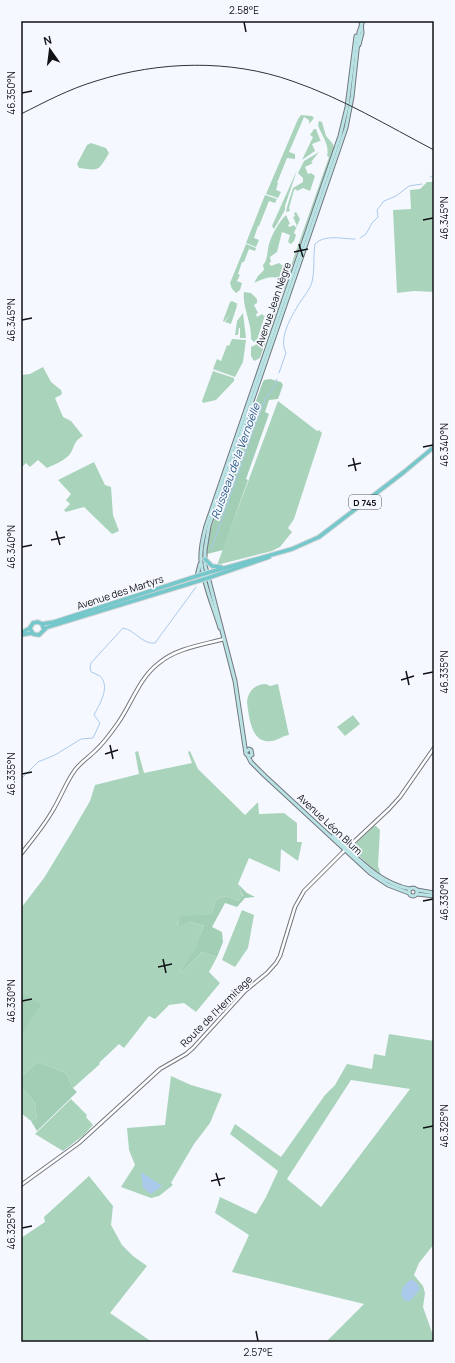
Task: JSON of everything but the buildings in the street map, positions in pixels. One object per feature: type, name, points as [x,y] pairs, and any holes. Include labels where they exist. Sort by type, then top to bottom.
[{"type":"main road","points":[[361,28],[363,21]]},
{"type":"main road","name":"Avenue Jean Nègre","points":[[205,574],[205,545],[209,526],[346,128],[352,97],[359,32],[361,28]]},
{"type":"main road","name":"Avenue Jean Nègre","points":[[197,576],[206,526],[340,136],[345,117],[357,35],[361,28]]},
{"type":"main road","name":"D 745","points":[[205,574],[305,544],[319,537],[434,447]]},
{"type":"main road","name":"D 745","points":[[206,579],[274,554]]},
{"type":"main road","points":[[200,561],[205,560]]},
{"type":"main road","name":"D 745","points":[[205,560],[214,567],[228,567]]},
{"type":"main road","name":"Avenue Jean Nègre","points":[[200,561],[206,579]]},
{"type":"main road","name":"Avenue des Martyrs","points":[[42,624],[205,574]]},
{"type":"main road","name":"Avenue des Martyrs","points":[[44,630],[51,626],[88,614],[206,579]]},
{"type":"main road","name":"Avenue Léon Blum","points":[[206,579],[223,635],[236,687],[244,740],[251,762],[346,849],[382,879],[410,891],[413,896],[417,892]]},
{"type":"main road","points":[[36,622],[42,624],[44,630],[39,635],[32,633],[21,634],[36,622]]},
{"type":"main road","points":[[30,628],[32,633]]},
{"type":"main road","name":"Avenue Léon Blum","points":[[248,751],[252,751],[254,763],[346,849]]},
{"type":"main road","points":[[248,756],[252,755]]},
{"type":"main road","name":"Avenue Léon Blum","points":[[410,891],[414,887],[417,892],[434,895]]},
{"type":"street","points":[[21,854],[43,827],[53,811],[71,775],[76,768],[102,744],[113,730],[152,668],[164,658],[177,652],[224,639]]},
{"type":"street","name":"Route de l'Hermitage","points":[[21,1185],[79,1143],[160,1069],[186,1054],[193,1048],[245,991],[272,968],[280,956],[293,912],[304,891],[400,797],[434,748]]},
{"type":"green space","points":[[301,115],[312,116],[314,118],[309,124],[309,120],[304,117],[289,152],[295,154],[295,159],[287,158],[277,183],[276,190],[281,192],[278,198],[266,194],[298,119]]},
{"type":"green space","points":[[319,121],[322,122],[326,136],[333,144],[334,148],[260,358],[254,361],[251,356],[251,347],[261,342],[265,333],[267,334],[329,157],[327,156],[328,152],[326,144],[318,125]]},
{"type":"green space","points":[[314,129],[316,129],[321,142],[312,144],[315,151],[302,160],[313,137],[310,135]]},
{"type":"green space","points":[[91,143],[106,148],[109,153],[98,168],[79,168],[77,164],[87,145]]},
{"type":"green space","points":[[319,152],[311,162],[313,163],[305,167],[308,174],[311,173],[315,176],[310,191],[303,188],[297,191],[296,189],[294,190],[289,208],[290,211],[286,212],[293,188],[303,182],[303,178],[298,173],[304,161]]},
{"type":"green space","points":[[297,170],[285,210],[274,229],[272,226]]},
{"type":"green space","points":[[427,182],[434,182],[434,292],[414,291],[397,293],[393,210],[411,209],[410,190],[420,189]]},
{"type":"green space","points":[[265,195],[277,199],[275,203],[269,201],[258,226],[254,238],[259,240],[256,247],[246,243]]},
{"type":"green space","points":[[296,212],[300,219],[297,226],[293,217],[295,216],[294,213]]},
{"type":"green space","points":[[286,215],[290,224],[288,225],[289,227],[294,225],[295,227],[297,226],[294,233],[296,235],[294,241],[291,244],[288,242],[290,235],[282,232],[277,252],[270,257],[271,262],[269,263],[271,266],[279,263],[283,266],[279,278],[275,277],[263,279],[254,283],[264,270],[263,265],[267,258],[270,240],[281,221]]},
{"type":"green space","points":[[246,244],[256,248],[255,251],[249,249],[244,262],[242,262],[238,274],[240,275],[237,281],[242,283],[240,290],[236,293],[232,289],[230,283]]},
{"type":"green space","points":[[244,292],[251,293],[257,299],[257,303],[254,305],[258,313],[256,314],[257,317],[262,314],[264,316],[265,315],[257,340],[254,342],[251,339],[250,327],[244,303]]},
{"type":"green space","points":[[232,301],[238,304],[236,305],[237,306],[231,324],[225,322],[230,314],[224,322],[223,321],[230,302]]},
{"type":"green space","points":[[243,313],[246,338],[240,338],[240,328],[238,335],[235,335],[237,321]]},
{"type":"green space","points":[[232,339],[246,340],[243,362],[235,377],[213,369],[217,359],[221,361],[227,345],[229,346]]},
{"type":"green space","points":[[43,367],[51,382],[61,390],[61,395],[55,398],[63,417],[71,421],[83,436],[76,442],[70,454],[65,459],[47,468],[38,460],[30,467],[26,463],[21,468],[21,375],[30,374]]},
{"type":"green space","points":[[213,371],[234,378],[234,381],[216,400],[203,403],[202,401]]},
{"type":"green space","points":[[270,379],[281,382],[283,385],[278,399],[269,400],[265,412],[269,414],[246,479],[248,480],[223,550],[207,554],[210,531],[262,384],[264,380]]},
{"type":"green space","points":[[278,401],[317,431],[319,430],[322,433],[294,519],[288,528],[292,532],[280,547],[272,551],[217,565]]},
{"type":"green space","points":[[94,462],[105,485],[111,487],[113,515],[119,531],[112,534],[84,507],[66,512],[64,510],[70,504],[66,500],[71,494],[58,480]]},
{"type":"green space","points":[[266,684],[270,686],[278,684],[289,735],[273,741],[264,741],[255,734],[250,722],[247,702],[251,691],[255,687]]},
{"type":"green space","points":[[353,715],[360,724],[345,736],[337,727]]},
{"type":"green space","points":[[138,751],[144,773],[192,763],[188,752],[190,751],[198,769],[245,815],[258,802],[259,814],[284,813],[297,823],[297,842],[302,842],[298,861],[281,849],[280,872],[249,858],[238,884],[243,897],[238,901],[226,896],[217,899],[211,914],[180,917],[177,925],[191,922],[204,926],[198,939],[199,945],[180,971],[182,972],[202,952],[217,957],[209,972],[220,983],[196,1012],[184,1003],[169,1005],[155,1019],[149,1016],[124,1048],[119,1044],[99,1063],[100,1064],[73,1088],[66,1073],[38,1062],[21,1077],[21,908],[44,878],[72,832],[90,801],[95,785],[139,774],[135,752]]},
{"type":"green space","points":[[374,826],[380,830],[378,866],[381,875],[353,850],[354,845]]},
{"type":"green space","points":[[238,884],[247,893],[255,897],[245,898],[237,907],[225,903],[212,927],[222,932],[223,942],[217,957],[202,952],[182,972],[180,971],[198,945],[198,939],[204,926],[191,922],[177,926],[180,916],[211,914],[217,899],[226,896],[238,901],[243,896]]},
{"type":"green space","points":[[242,910],[254,915],[248,948],[235,967],[222,960]]},
{"type":"green space","points":[[21,992],[41,1005],[21,1034]]},
{"type":"green space","points":[[389,1034],[434,1041],[434,1244],[419,1263],[414,1275],[423,1286],[425,1293],[423,1307],[434,1342],[324,1342],[327,1341],[364,1304],[232,1272],[249,1235],[215,1213],[220,1197],[256,1214],[278,1171],[230,1134],[235,1124],[281,1157],[325,1095],[335,1085],[347,1064],[372,1069],[374,1054],[385,1056]],"holes":[[[351,1080],[410,1089],[321,1207],[287,1179]]]},
{"type":"green space","points":[[38,1062],[66,1073],[73,1088],[77,1092],[37,1131],[31,1121],[37,1118],[36,1104],[21,1087],[21,1077]]},
{"type":"green space","points":[[171,1076],[191,1085],[222,1094],[210,1123],[194,1144],[171,1183],[173,1185],[159,1196],[151,1198],[121,1187],[135,1165],[129,1150],[127,1128],[165,1125]]},
{"type":"green space","points":[[21,1087],[36,1104],[37,1118],[31,1121],[21,1113]]},
{"type":"green space","points":[[71,1099],[87,1115],[86,1117],[93,1125],[84,1135],[63,1151],[35,1134]]},
{"type":"green space","points":[[89,1176],[113,1206],[111,1225],[122,1245],[133,1256],[147,1266],[110,1313],[152,1342],[21,1342],[21,1238],[45,1222],[44,1217]]},
{"type":"water","points":[[141,1172],[162,1186],[151,1194],[143,1188]]},
{"type":"water","points":[[411,1279],[417,1283],[420,1289],[409,1301],[405,1301],[401,1295],[403,1287]]},
{"type":"waterway","name":"Ruisseau de la Vernoëlle","points":[[430,177],[434,175]]},
{"type":"waterway","name":"Ruisseau de la Vernoëlle","points":[[360,238],[366,234],[372,223],[378,217],[377,210],[384,201],[396,196],[409,186],[422,184]]},
{"type":"waterway","name":"Ruisseau de la Vernoëlle","points":[[279,373],[286,353],[284,348],[284,336],[286,330],[293,314],[312,282],[315,244],[329,238],[355,239]]},
{"type":"waterway","name":"Ruisseau de la Vernoëlle","points":[[211,550],[258,417],[266,398],[274,387],[277,379]]},
{"type":"waterway","name":"Ruisseau de la Vernoëlle","points":[[21,779],[38,762],[55,755],[81,739],[93,738],[100,723],[94,715],[103,696],[104,685],[100,676],[91,672],[91,663],[123,628],[131,631],[147,642],[155,643],[196,587]]},
{"type":"railway","points":[[21,114],[76,88],[120,74],[169,66],[219,66],[268,74],[311,88],[364,113],[434,150]]}]
